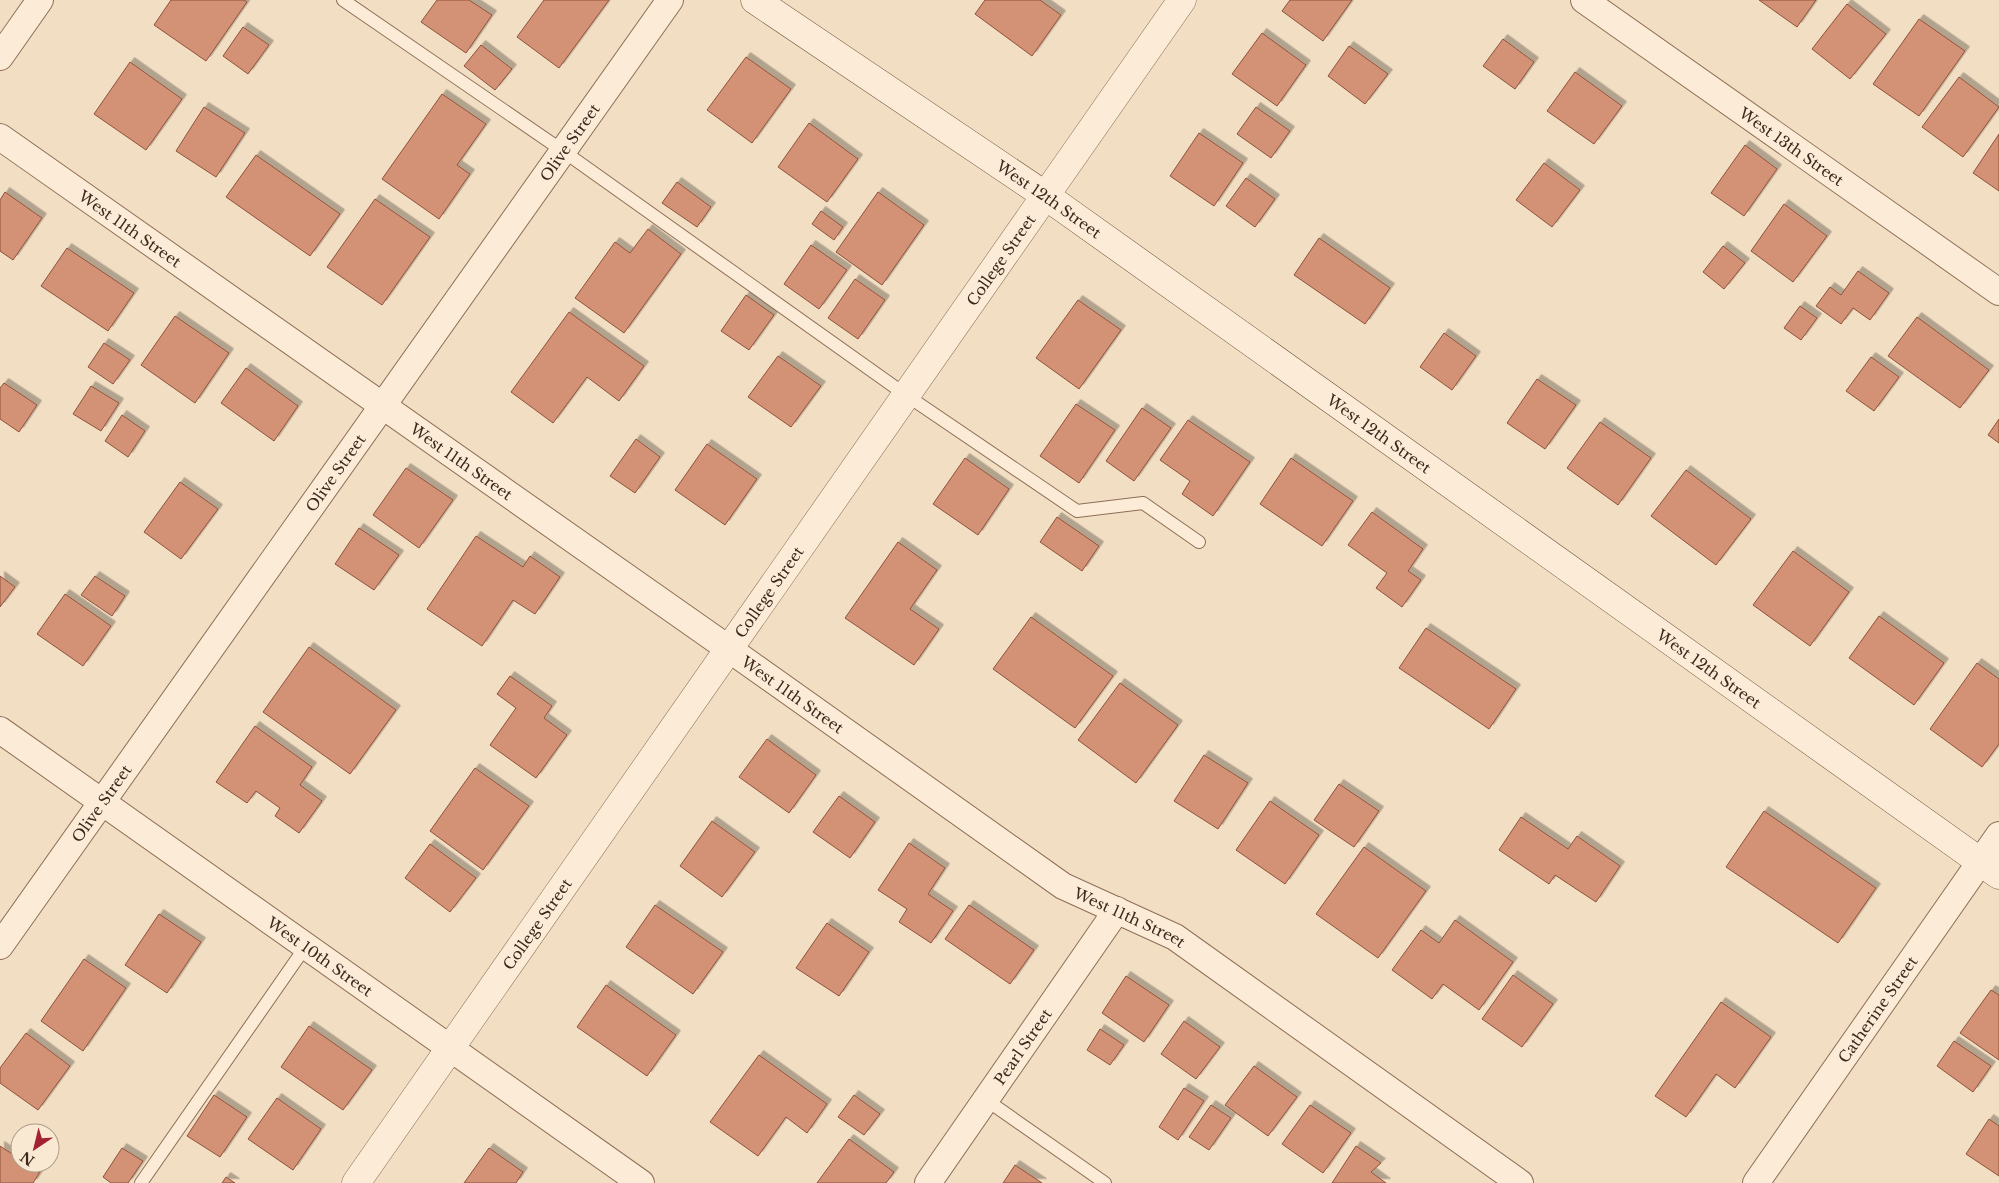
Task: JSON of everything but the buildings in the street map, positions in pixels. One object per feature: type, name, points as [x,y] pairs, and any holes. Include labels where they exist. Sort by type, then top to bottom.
[{"type":"main road","name":"West 12th Street","points":[[755,0],[1010,174],[1046,196],[1990,868]]},
{"type":"main road","name":"College Street","points":[[356,1183],[1182,0]]},
{"type":"street","points":[[0,57],[40,0]]},
{"type":"street","name":"Olive Street","points":[[0,946],[670,0]]},
{"type":"street","name":"West 13th Street","points":[[1584,0],[1999,292]]},
{"type":"street","name":"West 11th Street","points":[[0,137],[1063,886],[1176,937],[1520,1183]]},
{"type":"street","name":"West 10th Street","points":[[0,730],[641,1183]]},
{"type":"street","name":"Catherine Street","points":[[1756,1183],[1990,868],[1999,835]]},
{"type":"street","name":"Pearl Street","points":[[928,1183],[1117,910]]},
{"type":"lane","points":[[343,0],[563,151],[906,396],[1077,511],[1143,503],[1200,542]]},
{"type":"lane","points":[[140,1183],[306,946]]},
{"type":"lane","points":[[985,1099],[1105,1183]]}]
